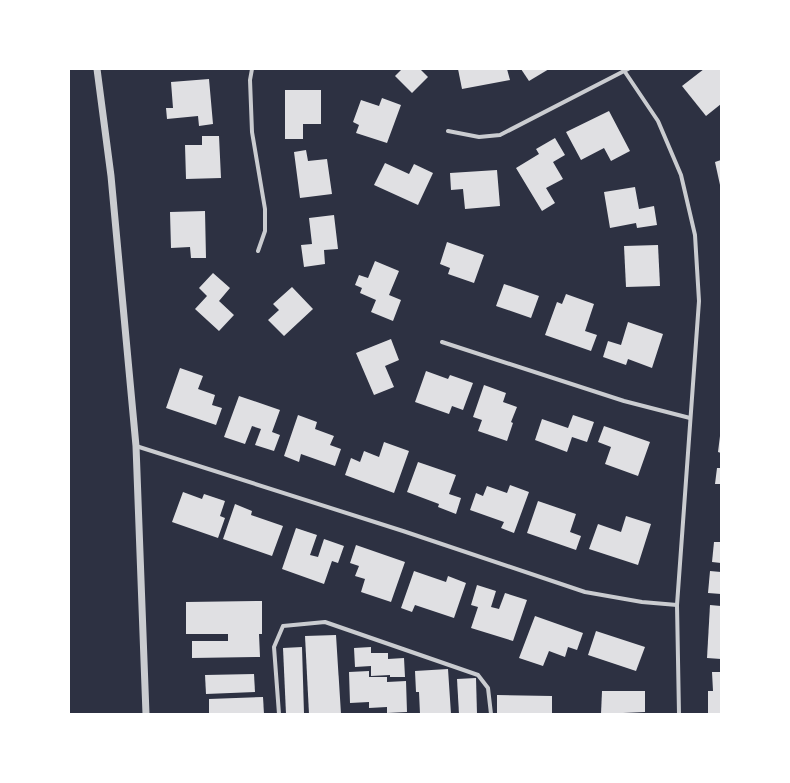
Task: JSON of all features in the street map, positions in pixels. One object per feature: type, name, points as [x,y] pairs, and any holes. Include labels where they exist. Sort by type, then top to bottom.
[{"type":"street","points":[[97,69],[111,176],[136,446],[146,714]]},
{"type":"street","points":[[252,69],[250,80],[252,132],[265,209],[264,231],[258,251]]},
{"type":"street","points":[[448,131],[479,137],[500,135],[625,70],[658,121],[681,175],[695,235],[699,301],[677,605],[679,714]]},
{"type":"street","points":[[442,342],[624,401],[690,418]]},
{"type":"street","points":[[136,446],[403,531],[585,592],[642,602],[677,605]]},
{"type":"street","points":[[279,714],[274,647],[283,626],[325,622],[478,675],[488,688],[490,714]]},
{"type":"building","points":[[402,69],[420,69],[428,77],[412,93],[395,76]]},
{"type":"building","points":[[458,69],[507,69],[510,80],[462,89]]},
{"type":"building","points":[[521,69],[549,69],[529,81]]},
{"type":"building","points":[[704,69],[721,69],[721,104],[706,116],[682,86]]},
{"type":"building","points":[[209,79],[213,124],[199,126],[198,116],[167,119],[166,108],[173,108],[171,82]]},
{"type":"building","points":[[285,90],[321,90],[321,124],[303,124],[303,139],[285,139]]},
{"type":"building","points":[[382,98],[401,105],[387,143],[356,133],[359,125],[353,122],[361,100],[379,106]]},
{"type":"building","points":[[609,111],[630,151],[611,161],[604,148],[581,160],[566,132]]},
{"type":"building","points":[[202,136],[219,136],[221,178],[186,179],[185,145],[202,145]]},
{"type":"building","points":[[555,138],[565,155],[553,162],[563,179],[546,188],[555,203],[542,211],[516,168],[539,154],[536,149]]},
{"type":"building","points":[[306,150],[308,161],[327,159],[332,194],[300,198],[294,152]]},
{"type":"building","points":[[721,160],[721,185],[720,185],[715,162]]},
{"type":"building","points":[[385,163],[409,174],[414,164],[433,173],[418,205],[374,185]]},
{"type":"building","points":[[497,170],[500,206],[465,209],[463,189],[451,190],[450,173]]},
{"type":"building","points":[[635,187],[639,209],[654,206],[657,225],[637,228],[636,223],[610,228],[604,192]]},
{"type":"building","points":[[205,211],[206,258],[191,258],[190,247],[171,248],[170,212]]},
{"type":"building","points":[[334,215],[338,249],[324,250],[325,264],[304,267],[301,245],[312,244],[309,218]]},
{"type":"building","points":[[447,242],[484,255],[474,283],[448,274],[450,268],[440,264]]},
{"type":"building","points":[[658,245],[660,286],[626,287],[624,246]]},
{"type":"building","points":[[375,261],[399,271],[389,295],[401,300],[393,321],[371,312],[376,300],[360,293],[362,288],[355,285],[359,275],[368,278]]},
{"type":"building","points":[[213,273],[230,288],[219,301],[234,315],[219,331],[195,309],[207,296],[199,288]]},
{"type":"building","points":[[504,284],[539,296],[531,318],[496,306]]},
{"type":"building","points":[[292,287],[313,309],[284,336],[268,320],[279,310],[273,304]]},
{"type":"building","points":[[566,294],[594,304],[585,331],[597,335],[591,351],[545,335],[557,302],[562,304]]},
{"type":"building","points":[[628,322],[663,334],[652,368],[628,359],[626,365],[603,357],[608,341],[621,345]]},
{"type":"building","points":[[391,339],[399,360],[385,366],[394,387],[374,395],[356,353]]},
{"type":"building","points":[[180,368],[203,376],[198,389],[215,395],[212,405],[222,408],[216,425],[166,408]]},
{"type":"building","points":[[426,371],[448,379],[450,375],[473,383],[463,410],[452,406],[449,414],[415,402]]},
{"type":"building","points":[[484,385],[506,393],[503,402],[517,407],[511,422],[513,423],[507,441],[478,431],[482,420],[473,417]]},
{"type":"building","points":[[239,396],[280,410],[272,432],[280,435],[274,451],[255,445],[261,429],[252,426],[245,444],[224,437]]},
{"type":"building","points":[[298,415],[317,422],[315,429],[334,436],[330,445],[341,449],[335,466],[301,454],[299,462],[284,456]]},
{"type":"building","points":[[573,415],[594,422],[587,442],[572,437],[567,452],[535,440],[542,419],[568,428]]},
{"type":"building","points":[[604,426],[650,442],[638,476],[605,464],[611,447],[598,442]]},
{"type":"building","points":[[721,436],[721,453],[718,452]]},
{"type":"building","points":[[384,442],[409,451],[394,493],[345,475],[351,458],[360,462],[364,451],[379,457]]},
{"type":"building","points":[[418,462],[456,475],[449,494],[461,498],[456,514],[438,507],[439,504],[407,492]]},
{"type":"building","points":[[717,468],[721,468],[721,484],[715,484]]},
{"type":"building","points":[[510,485],[529,492],[514,533],[501,528],[504,522],[470,510],[476,493],[483,496],[487,486],[507,493]]},
{"type":"building","points":[[183,492],[202,499],[204,494],[225,501],[220,516],[225,518],[218,538],[172,522]]},
{"type":"building","points":[[538,501],[576,514],[570,532],[581,536],[576,550],[527,533]]},
{"type":"building","points":[[235,504],[252,511],[251,515],[283,526],[272,556],[223,539]]},
{"type":"building","points":[[626,516],[651,524],[638,565],[589,549],[598,524],[621,532]]},
{"type":"building","points":[[296,528],[317,535],[310,555],[318,557],[324,539],[344,546],[338,563],[332,561],[324,584],[282,569]]},
{"type":"building","points":[[714,542],[721,542],[721,563],[712,562]]},
{"type":"building","points":[[356,545],[405,562],[391,602],[361,592],[365,579],[355,576],[359,566],[350,563]]},
{"type":"building","points":[[414,571],[446,582],[448,576],[466,583],[454,618],[415,605],[412,612],[401,608]]},
{"type":"building","points":[[710,571],[721,572],[721,594],[708,593]]},
{"type":"building","points":[[477,585],[496,591],[491,607],[499,609],[505,593],[527,600],[513,641],[471,628],[478,607],[471,605]]},
{"type":"building","points":[[262,601],[262,634],[259,634],[260,657],[192,658],[192,641],[228,641],[228,634],[186,634],[186,602]]},
{"type":"building","points":[[710,605],[721,606],[721,659],[707,658]]},
{"type":"building","points":[[535,616],[583,633],[577,650],[568,647],[565,657],[549,651],[543,666],[519,658]]},
{"type":"building","points":[[596,631],[645,647],[636,671],[588,655]]},
{"type":"building","points":[[336,635],[341,714],[309,714],[305,636]]},
{"type":"building","points":[[302,647],[304,714],[286,714],[283,648]]},
{"type":"building","points":[[371,647],[371,653],[388,653],[388,659],[404,658],[405,677],[390,677],[390,675],[371,676],[371,666],[355,667],[354,648]]},
{"type":"building","points":[[448,669],[451,714],[420,714],[419,692],[416,692],[415,671]]},
{"type":"building","points":[[369,671],[369,677],[387,677],[387,682],[406,681],[407,712],[387,713],[387,707],[369,708],[369,702],[350,703],[349,672]]},
{"type":"building","points":[[712,672],[721,672],[721,713],[708,713],[708,691],[713,691]]},
{"type":"building","points":[[254,674],[255,692],[206,694],[205,675]]},
{"type":"building","points":[[476,678],[477,714],[459,714],[457,679]]},
{"type":"building","points":[[602,691],[645,691],[645,712],[601,714]]},
{"type":"building","points":[[497,695],[552,696],[552,714],[497,714]]},
{"type":"building","points":[[263,697],[264,714],[209,714],[209,699]]}]
